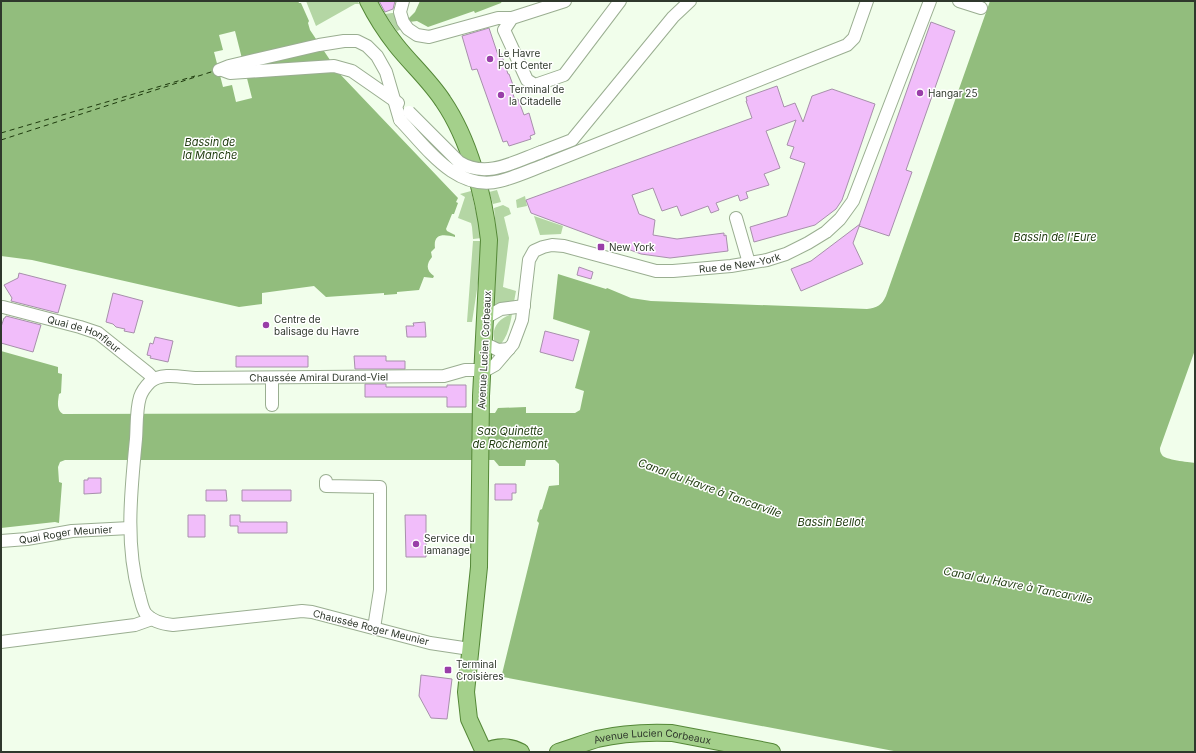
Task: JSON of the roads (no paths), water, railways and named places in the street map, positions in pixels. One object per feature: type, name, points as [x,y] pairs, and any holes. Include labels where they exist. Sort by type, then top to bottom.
[{"type":"main road","name":"Avenue Lucien Corbeaux","points":[[368,1],[377,18],[395,44],[443,100],[462,134],[487,218],[489,240],[482,370],[480,567],[466,692],[469,719],[484,752]]},
{"type":"main road","name":"Avenue Lucien Corbeaux","points":[[558,752],[596,739],[656,732],[672,733],[772,752]]},
{"type":"main road","points":[[484,752],[505,746],[520,752]]},
{"type":"street","points":[[403,1],[400,12],[403,22],[408,29],[417,35],[429,37],[498,18],[512,18],[564,1]]},
{"type":"street","points":[[512,18],[504,30],[527,80],[535,85],[564,75],[620,1]]},
{"type":"street","points":[[405,116],[459,162],[468,168],[481,170],[498,168],[572,140],[673,17],[690,1]]},
{"type":"street","points":[[396,102],[352,71],[334,66],[230,73],[219,70],[229,66],[319,45],[344,41],[357,41],[367,46],[377,56],[386,72],[396,102],[444,166],[470,181],[499,181],[546,164],[847,45],[854,38],[867,1]]},
{"type":"street","name":"Rue de New-York","points":[[482,370],[486,370],[495,365],[513,344],[522,320],[529,260],[534,252],[543,247],[552,245],[564,246],[656,271],[672,271],[731,266],[766,260],[786,254],[826,232],[840,219],[853,201],[930,1]]},
{"type":"street","points":[[959,1],[981,8]]},
{"type":"street","points":[[736,218],[749,263]]},
{"type":"street","points":[[485,318],[501,309],[524,306]]},
{"type":"street","name":"Quai de Honfleur","points":[[3,307],[80,327],[98,334],[154,379]]},
{"type":"street","points":[[484,343],[498,350],[509,349]]},
{"type":"street","name":"Chaussée Amiral Durand-Viel","points":[[154,379],[165,376],[272,378],[444,376],[465,370],[482,370]]},
{"type":"street","points":[[272,378],[272,405]]},
{"type":"street","points":[[1,642],[135,625],[152,619],[146,613],[134,577],[130,528],[133,465],[138,412],[142,393],[154,379]]},
{"type":"street","points":[[326,481],[326,486],[380,487],[380,590],[374,628]]},
{"type":"street","name":"Quai Roger Meunier","points":[[1,542],[72,531],[130,528]]},
{"type":"street","name":"Chaussée Roger Meunier","points":[[152,619],[164,624],[174,625],[297,612],[312,612],[430,643],[470,649]]},
{"type":"water","name":"Bassin de la Manche","points":[[1,1],[298,1],[301,3],[309,21],[308,23],[310,30],[338,72],[458,198],[456,202],[458,203],[454,214],[452,214],[446,229],[455,235],[455,237],[443,235],[438,237],[435,243],[435,248],[431,252],[432,257],[428,265],[428,270],[434,276],[433,278],[424,277],[419,290],[397,292],[397,294],[384,295],[384,293],[326,297],[314,286],[262,293],[262,304],[239,307],[32,260],[1,256]]},
{"type":"water","points":[[420,1],[502,1],[501,3],[475,13],[474,11],[428,27],[417,21],[409,22],[408,19],[415,12]]},
{"type":"water","name":"Bassin Bellot","points":[[990,1],[1195,1],[1195,350],[1160,448],[1160,452],[1167,458],[1195,463],[1195,752],[899,752],[503,677],[502,674],[539,523],[537,521],[540,510],[542,509],[549,486],[559,485],[559,464],[555,460],[526,460],[525,466],[499,466],[494,460],[65,460],[60,462],[58,467],[59,482],[62,483],[59,523],[55,522],[1,528],[1,351],[58,367],[58,373],[62,374],[61,393],[59,394],[58,405],[59,410],[63,414],[495,413],[498,408],[526,407],[526,413],[575,413],[580,410],[584,391],[575,388],[590,331],[553,319],[558,274],[606,289],[607,288],[631,298],[651,301],[867,309],[876,307],[883,302],[886,296]]},
{"type":"place","name":"Le Havre Port Center","points":[[490,59]]},
{"type":"place","name":"Hangar 25","points":[[920,93]]},
{"type":"place","name":"Terminal de la Citadelle","points":[[501,95]]},
{"type":"place","name":"New York","points":[[601,247]]},
{"type":"place","name":"Centre de balisage du Havre","points":[[266,325]]},
{"type":"place","name":"Service du lamanage","points":[[416,544]]},
{"type":"place","name":"Terminal Croisières","points":[[448,670]]},
{"type":"water label","name":"Bassin de l'Eure","points":[[1055,237]]},
{"type":"water label","name":"Sas Quinette de Rochemont","points":[[510,437]]},
{"type":"water label","name":"Canal du Havre à Tancarville","points":[[710,488]]},
{"type":"water label","name":"Canal du Havre à Tancarville","points":[[1018,585]]}]
